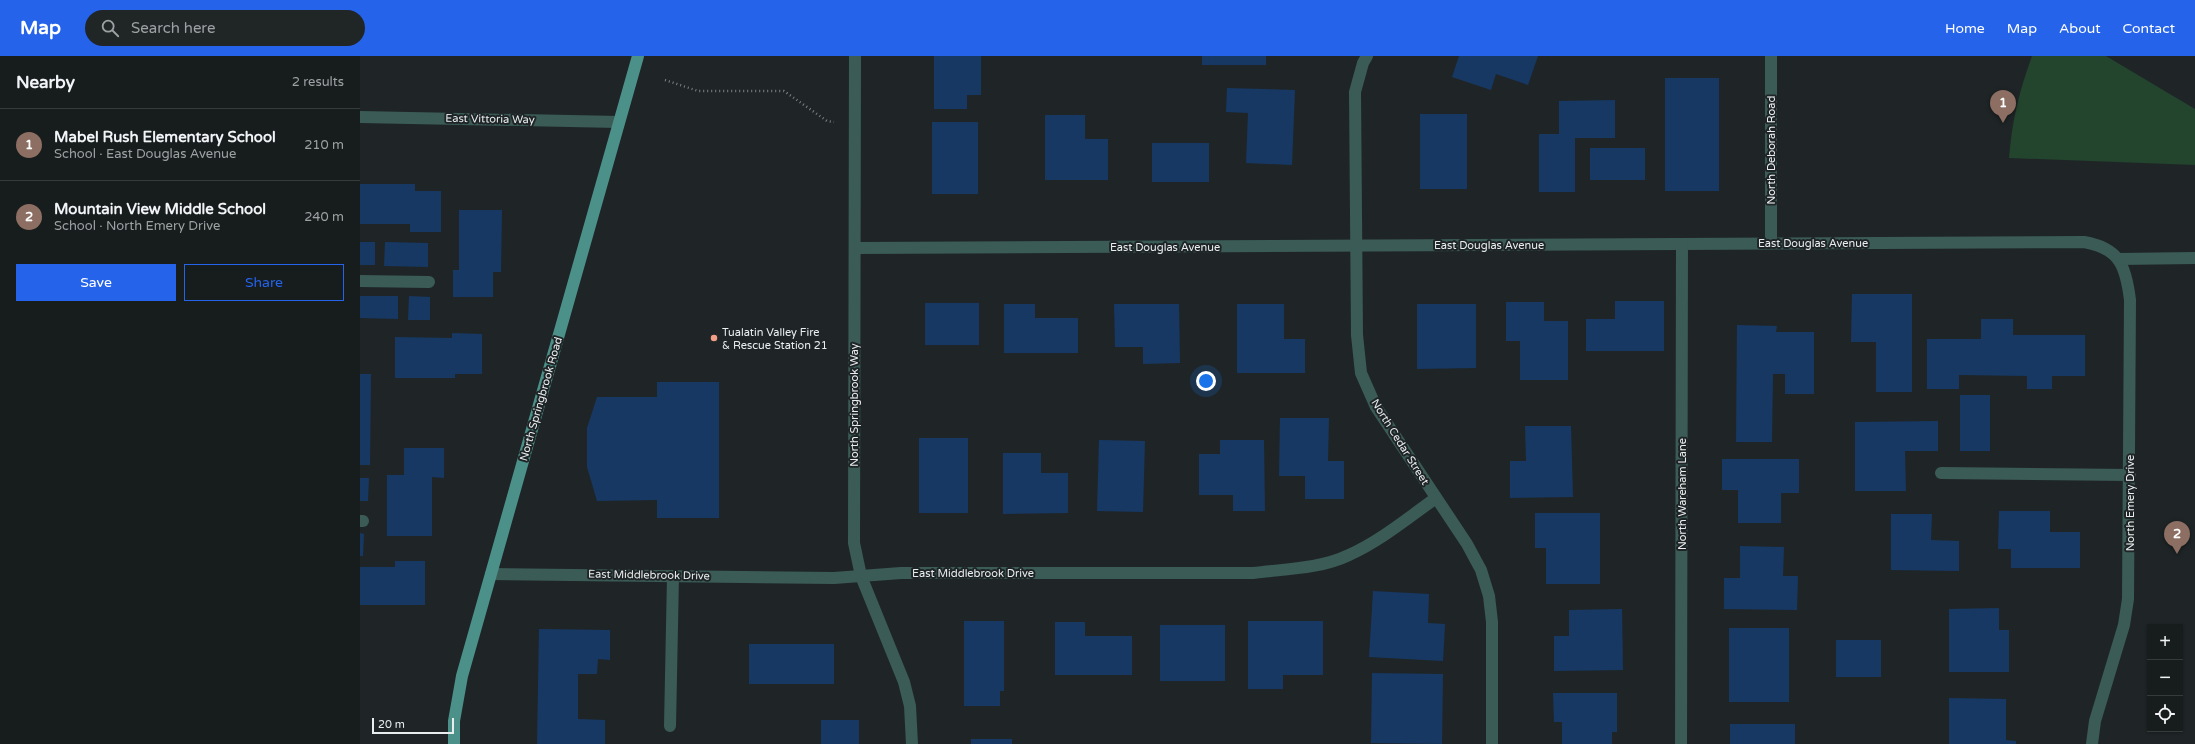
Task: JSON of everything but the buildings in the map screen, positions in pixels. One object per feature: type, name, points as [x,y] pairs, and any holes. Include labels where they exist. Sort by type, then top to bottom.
[{"type":"main road","name":"North Springbrook Road","points":[[454,744],[454,721],[462,676],[638,56]]},
{"type":"street","name":"North Springbrook Way","points":[[855,56],[854,543],[861,576],[904,682],[910,706],[912,744]]},
{"type":"street","name":"North Cedar Street","points":[[1367,56],[1363,63],[1355,92],[1357,335],[1361,373],[1376,407],[1467,544],[1481,570],[1489,596],[1492,622],[1492,744]]},
{"type":"street","name":"North Deborah Road","points":[[1771,56],[1771,243]]},
{"type":"street","name":"East Vittoria Way","points":[[360,117],[619,122]]},
{"type":"street","name":"East Douglas Avenue","points":[[855,248],[2084,242],[2110,250],[2118,259]]},
{"type":"street","name":"North Wareham Lane","points":[[1681,744],[1682,244]]},
{"type":"street","points":[[2118,259],[2195,258]]},
{"type":"street","name":"North Emery Drive","points":[[2092,744],[2095,721],[2124,625],[2128,599],[2130,300],[2126,275],[2118,259]]},
{"type":"street","points":[[360,281],[429,282]]},
{"type":"street","points":[[1941,473],[2130,475]]},
{"type":"street","name":"East Middlebrook Drive","points":[[491,574],[827,578],[901,573],[1253,572],[1306,567],[1348,556],[1382,537],[1436,498]]},
{"type":"street","points":[[670,726],[673,576]]},
{"type":"path","points":[[665,80],[698,91],[784,91],[827,121],[834,122]]},
{"type":"green space","points":[[2032,56],[2106,56],[2195,109],[2195,165],[2009,158],[2017,106]]},
{"type":"place","name":"Mabel Rush Elementary School","points":[[2003,123]]},
{"type":"place","name":"Tualatin Valley Fire & Rescue Station 21","points":[[714,338]]},
{"type":"place","name":"Mountain View Middle School","points":[[2177,554]]}]
